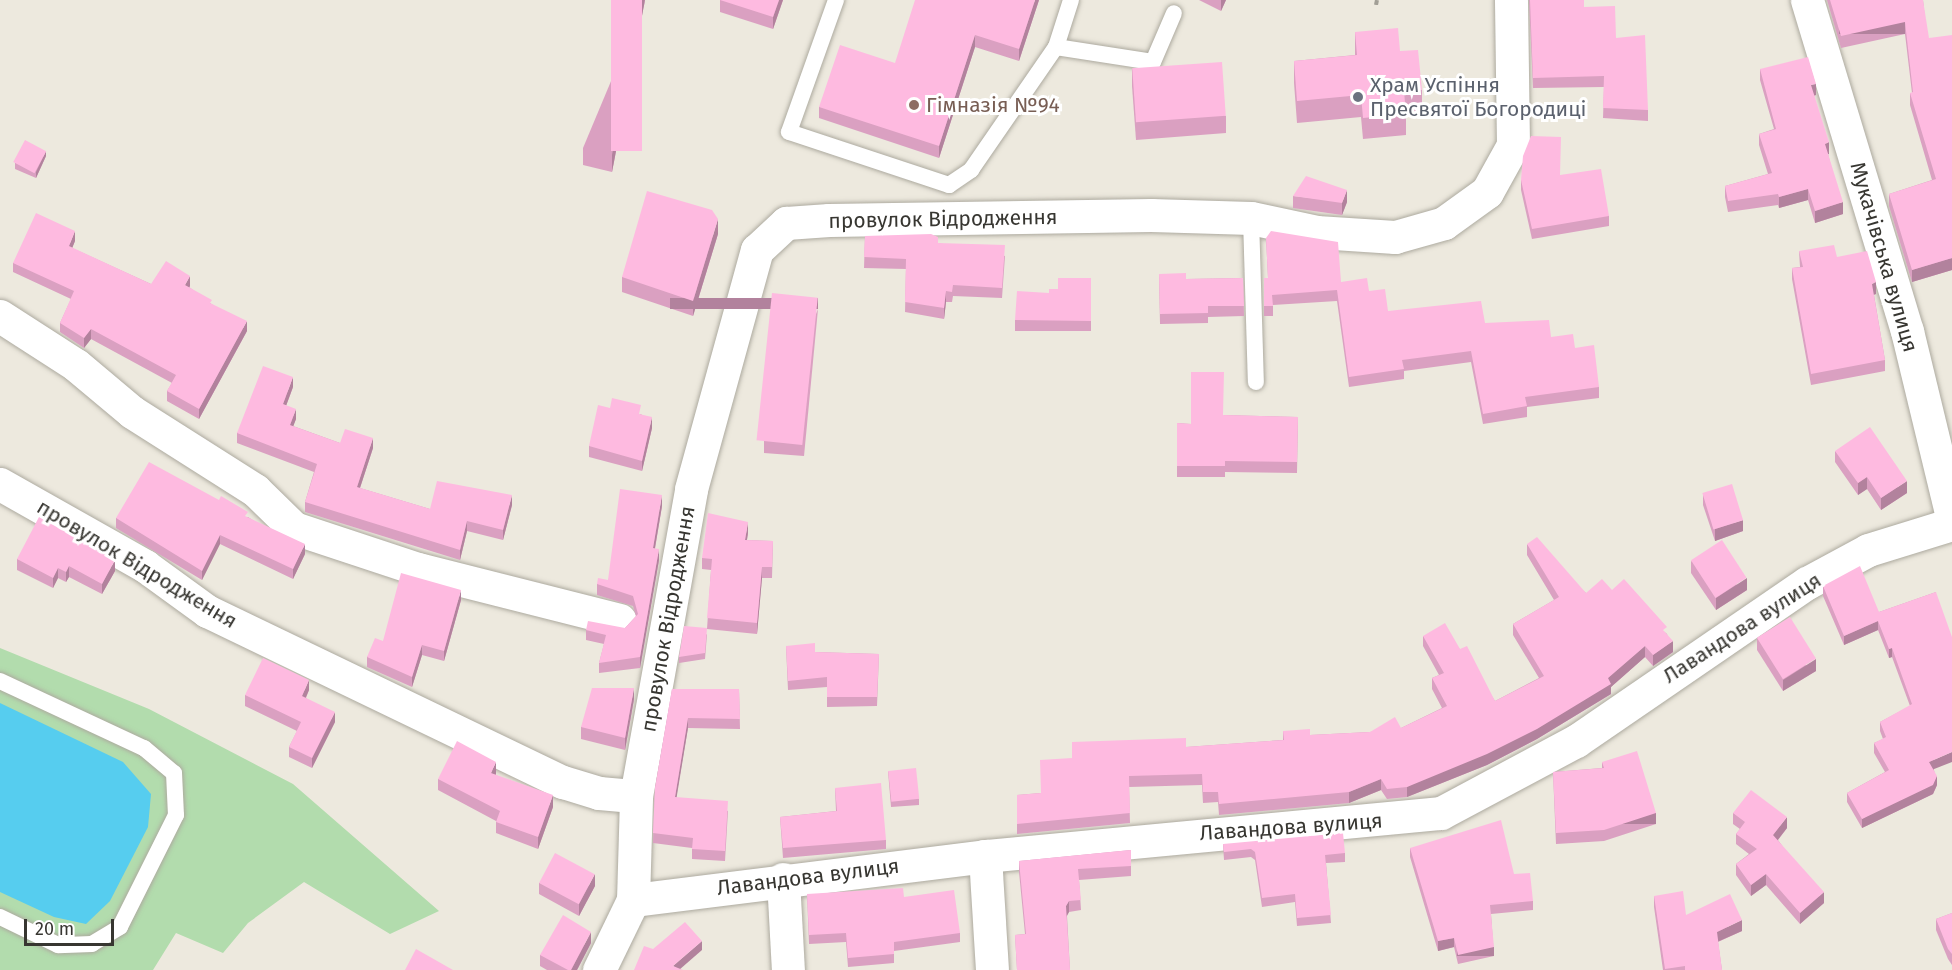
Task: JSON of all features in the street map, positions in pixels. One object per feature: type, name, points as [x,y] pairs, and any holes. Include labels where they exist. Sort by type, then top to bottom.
[{"type":"street","name":"провулок Відродження","points":[[633,900],[636,796],[691,489],[758,250],[786,224],[830,220],[1151,214],[1251,218],[1317,232],[1395,237],[1443,223],[1487,192],[1513,145],[1511,0]]},
{"type":"street","name":"Мукачівська вулиця","points":[[1808,0],[1907,331],[1952,517]]},
{"type":"street","points":[[0,316],[76,364],[132,412],[255,490],[294,528],[418,569],[620,620]]},
{"type":"street","name":"провулок Відродження","points":[[0,484],[145,566],[207,611],[563,782],[598,793],[636,796]]},
{"type":"street","name":"Лавандова вулиця","points":[[633,900],[783,879],[985,855],[1441,813],[1576,741],[1807,583],[1868,550],[1952,524]]},
{"type":"street","points":[[985,855],[992,970]]},
{"type":"street","points":[[783,879],[788,970]]},
{"type":"street","points":[[599,970],[633,900]]},
{"type":"lane","points":[[836,0],[789,132],[949,185],[971,170],[1056,47],[1071,0]]},
{"type":"lane","points":[[1056,47],[1153,62],[1174,13]]},
{"type":"lane","points":[[1251,218],[1256,382]]},
{"type":"lane","points":[[0,681],[144,748],[174,773],[176,815],[120,927],[92,944],[58,945],[0,917]]},
{"type":"green space","points":[[0,648],[149,709],[293,784],[439,911],[390,934],[304,882],[248,923],[223,953],[176,933],[153,970],[0,970]]},
{"type":"water","points":[[0,703],[123,762],[151,794],[148,827],[110,901],[86,924],[54,917],[0,892]]},
{"type":"building","points":[[611,0],[642,0],[642,151],[611,151]]},
{"type":"building","points":[[720,0],[779,0],[773,17]]},
{"type":"building","points":[[915,0],[1035,0],[1019,49],[975,35],[939,146],[819,107],[840,45],[895,63]]},
{"type":"building","points":[[1530,0],[1584,0],[1584,7],[1615,6],[1616,38],[1645,35],[1648,110],[1603,108],[1604,76],[1533,78]]},
{"type":"building","points":[[1830,0],[1923,0],[1929,38],[1952,35],[1952,258],[1912,270],[1889,194],[1936,179],[1910,93],[1913,92],[1905,22],[1841,36]]},
{"type":"building","name":"Храм Успіння Пресвятої Богородиці","points":[[1398,28],[1400,51],[1418,50],[1422,90],[1404,91],[1406,114],[1363,118],[1361,95],[1297,101],[1294,61],[1357,55],[1355,32]]},
{"type":"building","points":[[1808,57],[1816,84],[1811,85],[1829,142],[1825,144],[1843,202],[1815,211],[1808,189],[1779,197],[1778,194],[1728,201],[1725,186],[1772,173],[1759,134],[1776,129],[1760,69]]},
{"type":"building","points":[[1222,62],[1226,116],[1136,122],[1132,68]]},
{"type":"building","points":[[1531,136],[1561,137],[1560,175],[1601,169],[1609,216],[1532,229],[1521,180],[1523,156]]},
{"type":"building","points":[[25,140],[46,151],[34,173],[13,162]]},
{"type":"building","points":[[1306,176],[1347,190],[1342,203],[1293,196]]},
{"type":"building","points":[[647,191],[712,210],[718,219],[693,301],[622,277]]},
{"type":"building","points":[[36,213],[75,231],[69,246],[151,284],[166,261],[190,276],[185,285],[212,300],[210,303],[247,321],[199,409],[167,391],[176,375],[91,329],[84,338],[60,323],[74,291],[13,263]]},
{"type":"building","points":[[1271,231],[1338,242],[1341,282],[1367,278],[1369,291],[1385,289],[1388,311],[1481,301],[1485,323],[1549,320],[1551,337],[1573,334],[1575,348],[1594,345],[1599,387],[1525,397],[1527,406],[1483,414],[1471,351],[1402,360],[1404,369],[1349,377],[1337,290],[1272,295],[1273,306],[1264,306],[1264,278],[1268,278],[1266,238]]},
{"type":"building","points":[[931,234],[938,237],[938,243],[1005,245],[1002,288],[953,285],[952,292],[946,291],[944,308],[905,302],[906,259],[864,257],[865,236]]},
{"type":"building","points":[[1834,245],[1837,257],[1867,251],[1876,282],[1872,284],[1885,360],[1811,374],[1792,268],[1803,267],[1799,251]]},
{"type":"building","points":[[1186,273],[1186,279],[1243,278],[1244,306],[1208,306],[1208,313],[1160,314],[1159,274]]},
{"type":"building","points":[[1058,278],[1091,278],[1091,321],[1015,320],[1017,291],[1049,293],[1049,289],[1058,289]]},
{"type":"building","points":[[772,293],[818,298],[802,445],[757,440]]},
{"type":"building","points":[[263,366],[293,377],[283,404],[296,409],[290,425],[340,443],[345,429],[373,438],[357,487],[430,509],[437,481],[512,495],[503,530],[467,521],[460,550],[305,502],[317,464],[237,433]]},
{"type":"building","points":[[1191,372],[1224,372],[1223,415],[1298,417],[1297,462],[1225,461],[1225,466],[1177,466],[1177,423],[1191,424]]},
{"type":"building","points":[[612,398],[641,405],[639,414],[652,417],[642,461],[589,446],[598,405],[610,408]]},
{"type":"building","points":[[1870,427],[1907,481],[1881,498],[1867,477],[1858,483],[1835,451]]},
{"type":"building","points":[[149,462],[219,500],[221,496],[248,512],[245,516],[305,544],[293,569],[220,535],[202,571],[116,518]]},
{"type":"building","points":[[1732,484],[1743,520],[1713,529],[1702,493]]},
{"type":"building","points":[[620,489],[662,495],[653,548],[659,549],[640,657],[599,663],[606,635],[586,630],[588,621],[625,628],[638,614],[633,596],[597,584],[598,578],[608,580]]},
{"type":"building","points":[[708,513],[748,522],[745,540],[773,541],[772,567],[762,567],[757,623],[707,618],[712,559],[702,558]]},
{"type":"building","points":[[39,517],[115,560],[102,584],[69,566],[66,572],[58,568],[53,578],[17,559]]},
{"type":"building","points":[[1537,537],[1586,593],[1602,579],[1612,590],[1624,579],[1667,627],[1663,630],[1673,641],[1653,655],[1645,646],[1608,678],[1611,684],[1537,729],[1487,754],[1407,787],[1387,789],[1381,779],[1349,792],[1219,804],[1218,792],[1203,792],[1202,774],[1129,776],[1130,813],[1017,824],[1017,795],[1041,793],[1040,760],[1072,758],[1072,742],[1186,738],[1186,747],[1284,740],[1283,731],[1310,729],[1310,735],[1370,732],[1395,717],[1401,728],[1447,706],[1432,678],[1444,673],[1423,636],[1445,623],[1460,649],[1467,646],[1495,701],[1544,676],[1513,624],[1559,597],[1527,544]]},
{"type":"building","points":[[1722,540],[1747,578],[1715,598],[1691,560]]},
{"type":"building","points":[[1860,566],[1879,612],[1936,592],[1952,637],[1952,752],[1929,762],[1937,776],[1933,785],[1862,819],[1847,793],[1889,770],[1874,743],[1886,737],[1880,722],[1912,704],[1892,648],[1889,649],[1878,621],[1844,636],[1823,586]]},
{"type":"building","points":[[401,573],[461,590],[444,651],[422,645],[412,677],[367,657],[375,638],[383,641]]},
{"type":"building","points":[[1790,617],[1816,659],[1783,679],[1757,638]]},
{"type":"building","points":[[684,626],[707,628],[705,653],[679,657]]},
{"type":"building","points":[[815,643],[815,652],[879,654],[877,697],[827,697],[827,677],[788,681],[786,646]]},
{"type":"building","points":[[263,658],[309,680],[302,696],[335,712],[312,758],[289,747],[301,722],[245,695]]},
{"type":"building","points":[[592,688],[634,688],[625,738],[581,727]]},
{"type":"building","points":[[672,689],[739,689],[740,719],[688,718],[675,797],[728,801],[725,851],[692,849],[693,838],[653,833],[655,788]]},
{"type":"building","points":[[457,741],[496,762],[491,773],[553,795],[538,837],[496,822],[500,811],[438,779]]},
{"type":"building","points":[[1637,751],[1656,813],[1604,830],[1556,833],[1553,772],[1604,768],[1602,762]]},
{"type":"building","points":[[916,768],[919,799],[891,802],[888,771]]},
{"type":"building","points":[[881,783],[886,840],[783,848],[780,817],[837,811],[835,788]]},
{"type":"building","points":[[1751,790],[1787,817],[1773,835],[1824,892],[1800,913],[1766,874],[1751,885],[1736,864],[1757,849],[1736,834],[1745,822],[1733,813]]},
{"type":"building","points":[[1501,820],[1514,874],[1530,873],[1533,901],[1490,905],[1494,947],[1458,955],[1454,938],[1438,941],[1410,848]]},
{"type":"building","points":[[1343,833],[1345,853],[1325,855],[1331,915],[1297,918],[1295,894],[1262,898],[1255,852],[1251,849],[1224,852],[1223,844]]},
{"type":"building","points":[[1131,850],[1131,866],[1078,869],[1081,900],[1069,901],[1066,906],[1070,970],[1017,970],[1015,935],[1026,934],[1019,861]]},
{"type":"building","points":[[555,853],[595,874],[579,904],[539,883]]},
{"type":"building","points":[[903,888],[904,897],[954,890],[960,933],[894,942],[894,954],[848,958],[846,933],[809,935],[807,894]]},
{"type":"building","points":[[1683,891],[1686,915],[1730,894],[1742,920],[1717,932],[1722,970],[1685,970],[1685,966],[1665,969],[1654,896]]},
{"type":"building","points":[[1952,913],[1952,954],[1936,919]]},
{"type":"building","points":[[563,915],[591,932],[571,970],[540,955]]},
{"type":"building","points":[[685,922],[702,941],[673,966],[683,970],[634,970],[644,946],[653,949]]},
{"type":"building","points":[[416,949],[453,970],[405,970]]},
{"type":"place","name":"Храм Успіння Пресвятої Богородиці","points":[[1358,97]]},
{"type":"place","name":"Гімназія №94","points":[[914,105]]}]
